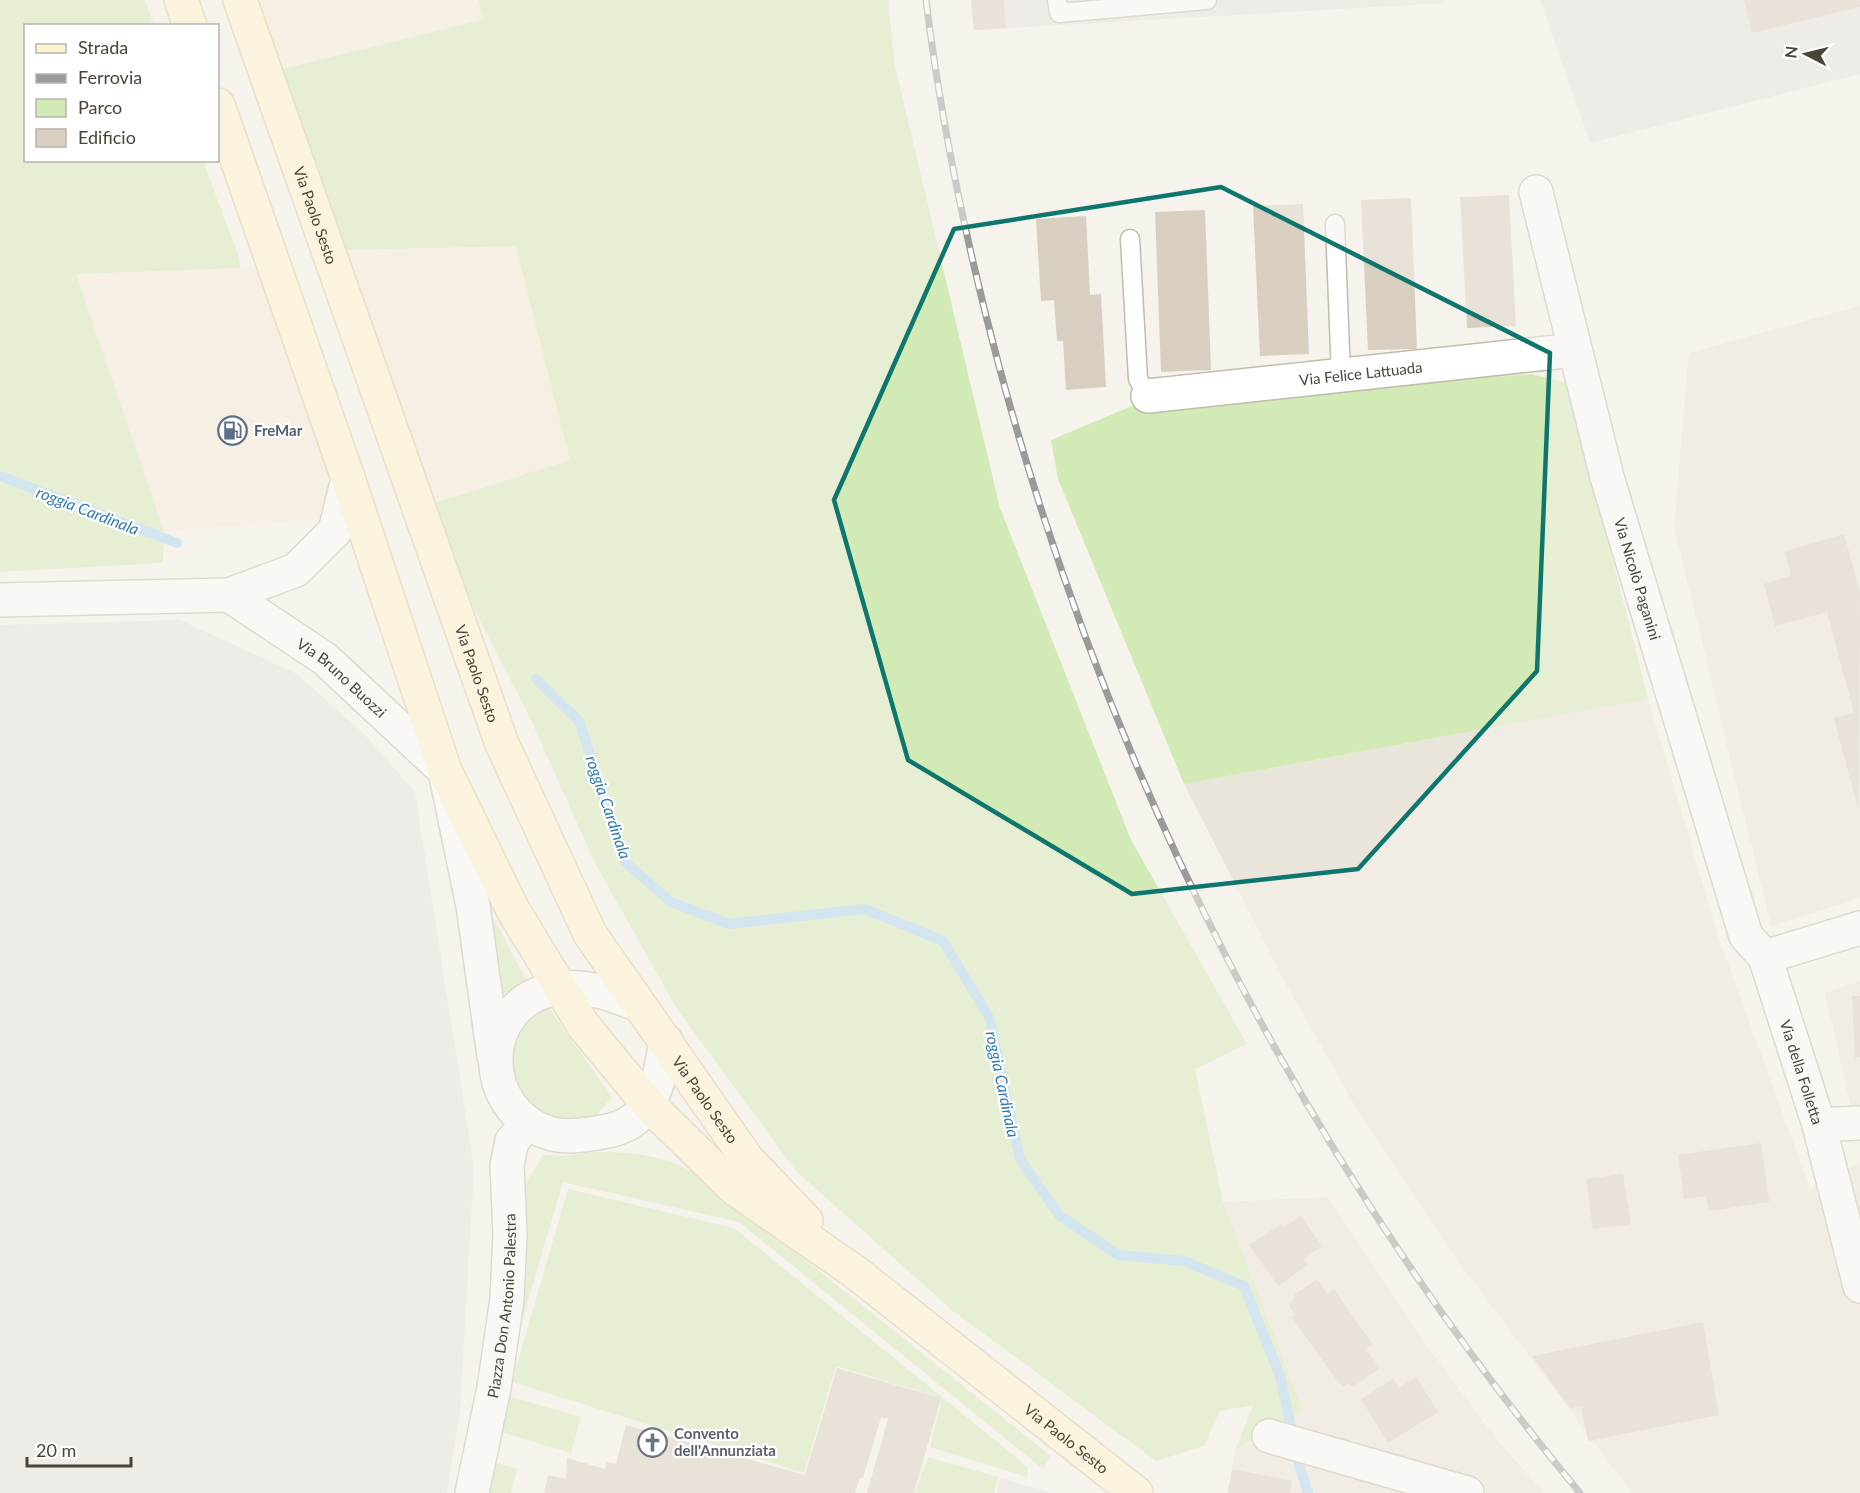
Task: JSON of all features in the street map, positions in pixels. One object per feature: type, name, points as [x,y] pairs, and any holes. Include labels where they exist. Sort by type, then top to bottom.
[{"type":"street","points":[[181,0],[189,24]]},
{"type":"street","name":"Via Paolo Sesto","points":[[240,0],[502,744],[590,934],[747,1159],[855,1272]]},
{"type":"street","name":"Via Paolo Sesto","points":[[219,108],[348,478],[445,771],[473,906],[498,1082],[510,1106],[528,1123]]},
{"type":"street","name":"Via Nicolò Paganini","points":[[1536,192],[1607,477],[1746,936],[1765,957]]},
{"type":"street","name":"Via Felice Lattuada","points":[[1148,396],[1575,350]]},
{"type":"street","points":[[0,600],[229,595],[296,570],[335,531],[348,478]]},
{"type":"street","name":"Via Bruno Buozzi","points":[[229,595],[325,659],[445,771]]},
{"type":"street","name":"Via Paolo Sesto","points":[[445,771],[513,910],[559,988],[583,1025],[649,1105],[734,1188],[855,1272],[1136,1493]]},
{"type":"street","points":[[1765,957],[1860,928]]},
{"type":"street","name":"Via della Folletta","points":[[1765,957],[1819,1125],[1860,1286]]},
{"type":"street","points":[[494,1056],[501,1027],[519,1006],[539,994],[559,988],[603,991],[639,1005]]},
{"type":"street","points":[[528,1123],[552,1134],[578,1136],[609,1131],[632,1122],[649,1105],[661,1080],[666,1041]]},
{"type":"street","name":"Piazza Don Antonio Palestra","points":[[472,1493],[494,1388],[507,1299],[510,1234],[507,1165],[512,1141],[528,1123]]},
{"type":"street","points":[[1819,1125],[1860,1123]]},
{"type":"street","points":[[1269,1436],[1467,1493]]},
{"type":"lane","points":[[1057,0],[1059,12],[1207,0]]},
{"type":"lane","points":[[1335,224],[1341,376]]},
{"type":"lane","points":[[1130,239],[1138,379],[1148,396]]},
{"type":"highlighted area","points":[[1221,187],[1550,353],[1537,671],[1358,869],[1132,894],[908,760],[834,500],[954,229]]},
{"type":"shaded area","points":[[255,0],[478,0],[485,19],[279,70]]},
{"type":"shaded area","points":[[971,0],[1443,0],[1445,3],[974,30]]},
{"type":"shaded area","points":[[1540,0],[1860,0],[1860,74],[1590,143]]},
{"type":"shaded area","points":[[516,246],[570,460],[432,504],[342,250]]},
{"type":"shaded area","points":[[264,267],[338,480],[328,518],[164,531],[76,274]]},
{"type":"shaded area","points":[[1860,306],[1860,898],[1771,926],[1674,527],[1689,353]]},
{"type":"shaded area","points":[[180,620],[297,674],[366,736],[415,792],[474,1168],[460,1410],[447,1493],[0,1493],[0,625]]},
{"type":"shaded area","points":[[1648,699],[1719,939],[1810,1189],[1860,1162],[1860,1493],[1632,1493],[1464,1269],[1359,1113],[1286,984],[1184,784]]},
{"type":"shaded area","points":[[1860,981],[1860,1146],[1825,993]]},
{"type":"shaded area","points":[[1327,1197],[1425,1343],[1498,1441],[1544,1493],[1227,1493],[1236,1449],[1303,1411],[1223,1202]]},
{"type":"shaded area","points":[[1001,1478],[1052,1493],[997,1493]]},
{"type":"green space","points":[[0,0],[145,0],[154,24],[24,24],[24,162],[203,162],[238,254],[240,268],[76,274],[164,531],[163,563],[0,572]]},
{"type":"green space","points":[[478,0],[888,0],[895,66],[1000,508],[1131,840],[1247,1044],[1195,1069],[1223,1202],[1303,1411],[1236,1449],[1253,1405],[1220,1411],[1204,1446],[1156,1461],[953,1311],[796,1171],[677,1009],[595,863],[530,718],[471,603],[432,504],[570,460],[516,246],[342,250],[279,70],[484,19]]},
{"type":"green space","points":[[1531,374],[1568,383],[1648,699],[1184,784],[1058,479],[1051,440],[1132,406]]},
{"type":"green space","points":[[487,905],[526,980],[499,997]]},
{"type":"green space","points":[[548,1007],[612,1097],[594,1118],[568,1125],[542,1120],[507,1079],[512,1044],[520,1028]]},
{"type":"green space","points":[[595,1152],[650,1156],[674,1163],[700,1176],[1051,1456],[1043,1469],[739,1222],[563,1182],[511,1359],[518,1213],[526,1183],[543,1155],[563,1156]]},
{"type":"green space","points":[[568,1189],[734,1228],[1028,1467],[1027,1477],[930,1447],[942,1398],[836,1366],[804,1473],[512,1382]]},
{"type":"green space","points":[[508,1396],[581,1417],[571,1453],[498,1431]]},
{"type":"green space","points":[[928,1457],[998,1477],[994,1493],[915,1493]]},
{"type":"green space","points":[[492,1461],[517,1469],[511,1493],[486,1493]]},
{"type":"building","points":[[971,0],[1004,0],[1006,28],[974,30]]},
{"type":"building","points":[[1744,0],[1860,0],[1860,7],[1752,33]]},
{"type":"building","points":[[1509,195],[1516,326],[1467,328],[1460,197]]},
{"type":"building","points":[[1411,198],[1417,349],[1368,350],[1361,200]]},
{"type":"building","points":[[1303,204],[1309,354],[1260,356],[1253,206]]},
{"type":"building","points":[[1205,210],[1211,370],[1161,372],[1155,212]]},
{"type":"building","points":[[1086,216],[1090,295],[1101,294],[1106,387],[1066,390],[1063,341],[1057,341],[1054,300],[1041,301],[1036,219]]},
{"type":"building","points":[[1844,534],[1860,592],[1859,812],[1834,718],[1854,713],[1827,612],[1775,626],[1764,584],[1791,576],[1785,551]]},
{"type":"building","points":[[1852,996],[1860,996],[1860,1057],[1855,1058]]},
{"type":"building","points":[[1761,1143],[1769,1202],[1709,1211],[1706,1196],[1684,1199],[1678,1155]]},
{"type":"building","points":[[1623,1174],[1631,1224],[1593,1229],[1586,1179]]},
{"type":"building","points":[[1301,1216],[1322,1246],[1304,1258],[1308,1265],[1278,1286],[1249,1245],[1281,1224],[1283,1228]]},
{"type":"building","points":[[1317,1279],[1327,1293],[1334,1289],[1373,1345],[1366,1349],[1380,1368],[1353,1387],[1349,1383],[1343,1387],[1292,1317],[1295,1315],[1288,1304],[1295,1298],[1294,1295]]},
{"type":"building","points":[[1703,1322],[1719,1415],[1588,1441],[1581,1407],[1570,1408],[1532,1356]]},
{"type":"building","name":"Convento dell'Annunziata","points":[[837,1368],[941,1398],[914,1493],[867,1493],[888,1419],[881,1417],[863,1478],[860,1478],[855,1493],[544,1493],[548,1475],[566,1479],[567,1458],[605,1469],[606,1462],[616,1464],[626,1425],[805,1475]]},
{"type":"building","points":[[1416,1377],[1438,1412],[1388,1443],[1361,1399],[1393,1379],[1399,1388]]},
{"type":"building","points":[[1232,1469],[1292,1481],[1290,1493],[1228,1493]]},
{"type":"waterway","name":"roggia Cardinala","points":[[0,476],[177,543]]},
{"type":"waterway","name":"roggia Cardinala","points":[[536,679],[579,721],[625,862],[671,902],[729,924],[865,909],[943,941],[989,1017],[1020,1159],[1059,1215],[1118,1255],[1184,1261],[1244,1286],[1280,1376],[1300,1468],[1308,1493]]},
{"type":"railway","points":[[926,0],[939,92],[956,184],[999,366],[1045,520],[1098,670],[1159,818],[1228,961],[1305,1101],[1389,1236],[1481,1367],[1580,1493]]},
{"type":"place","name":"FreMar","points":[[233,430]]},
{"type":"place","name":"Convento dell'Annunziata","points":[[653,1442]]}]
